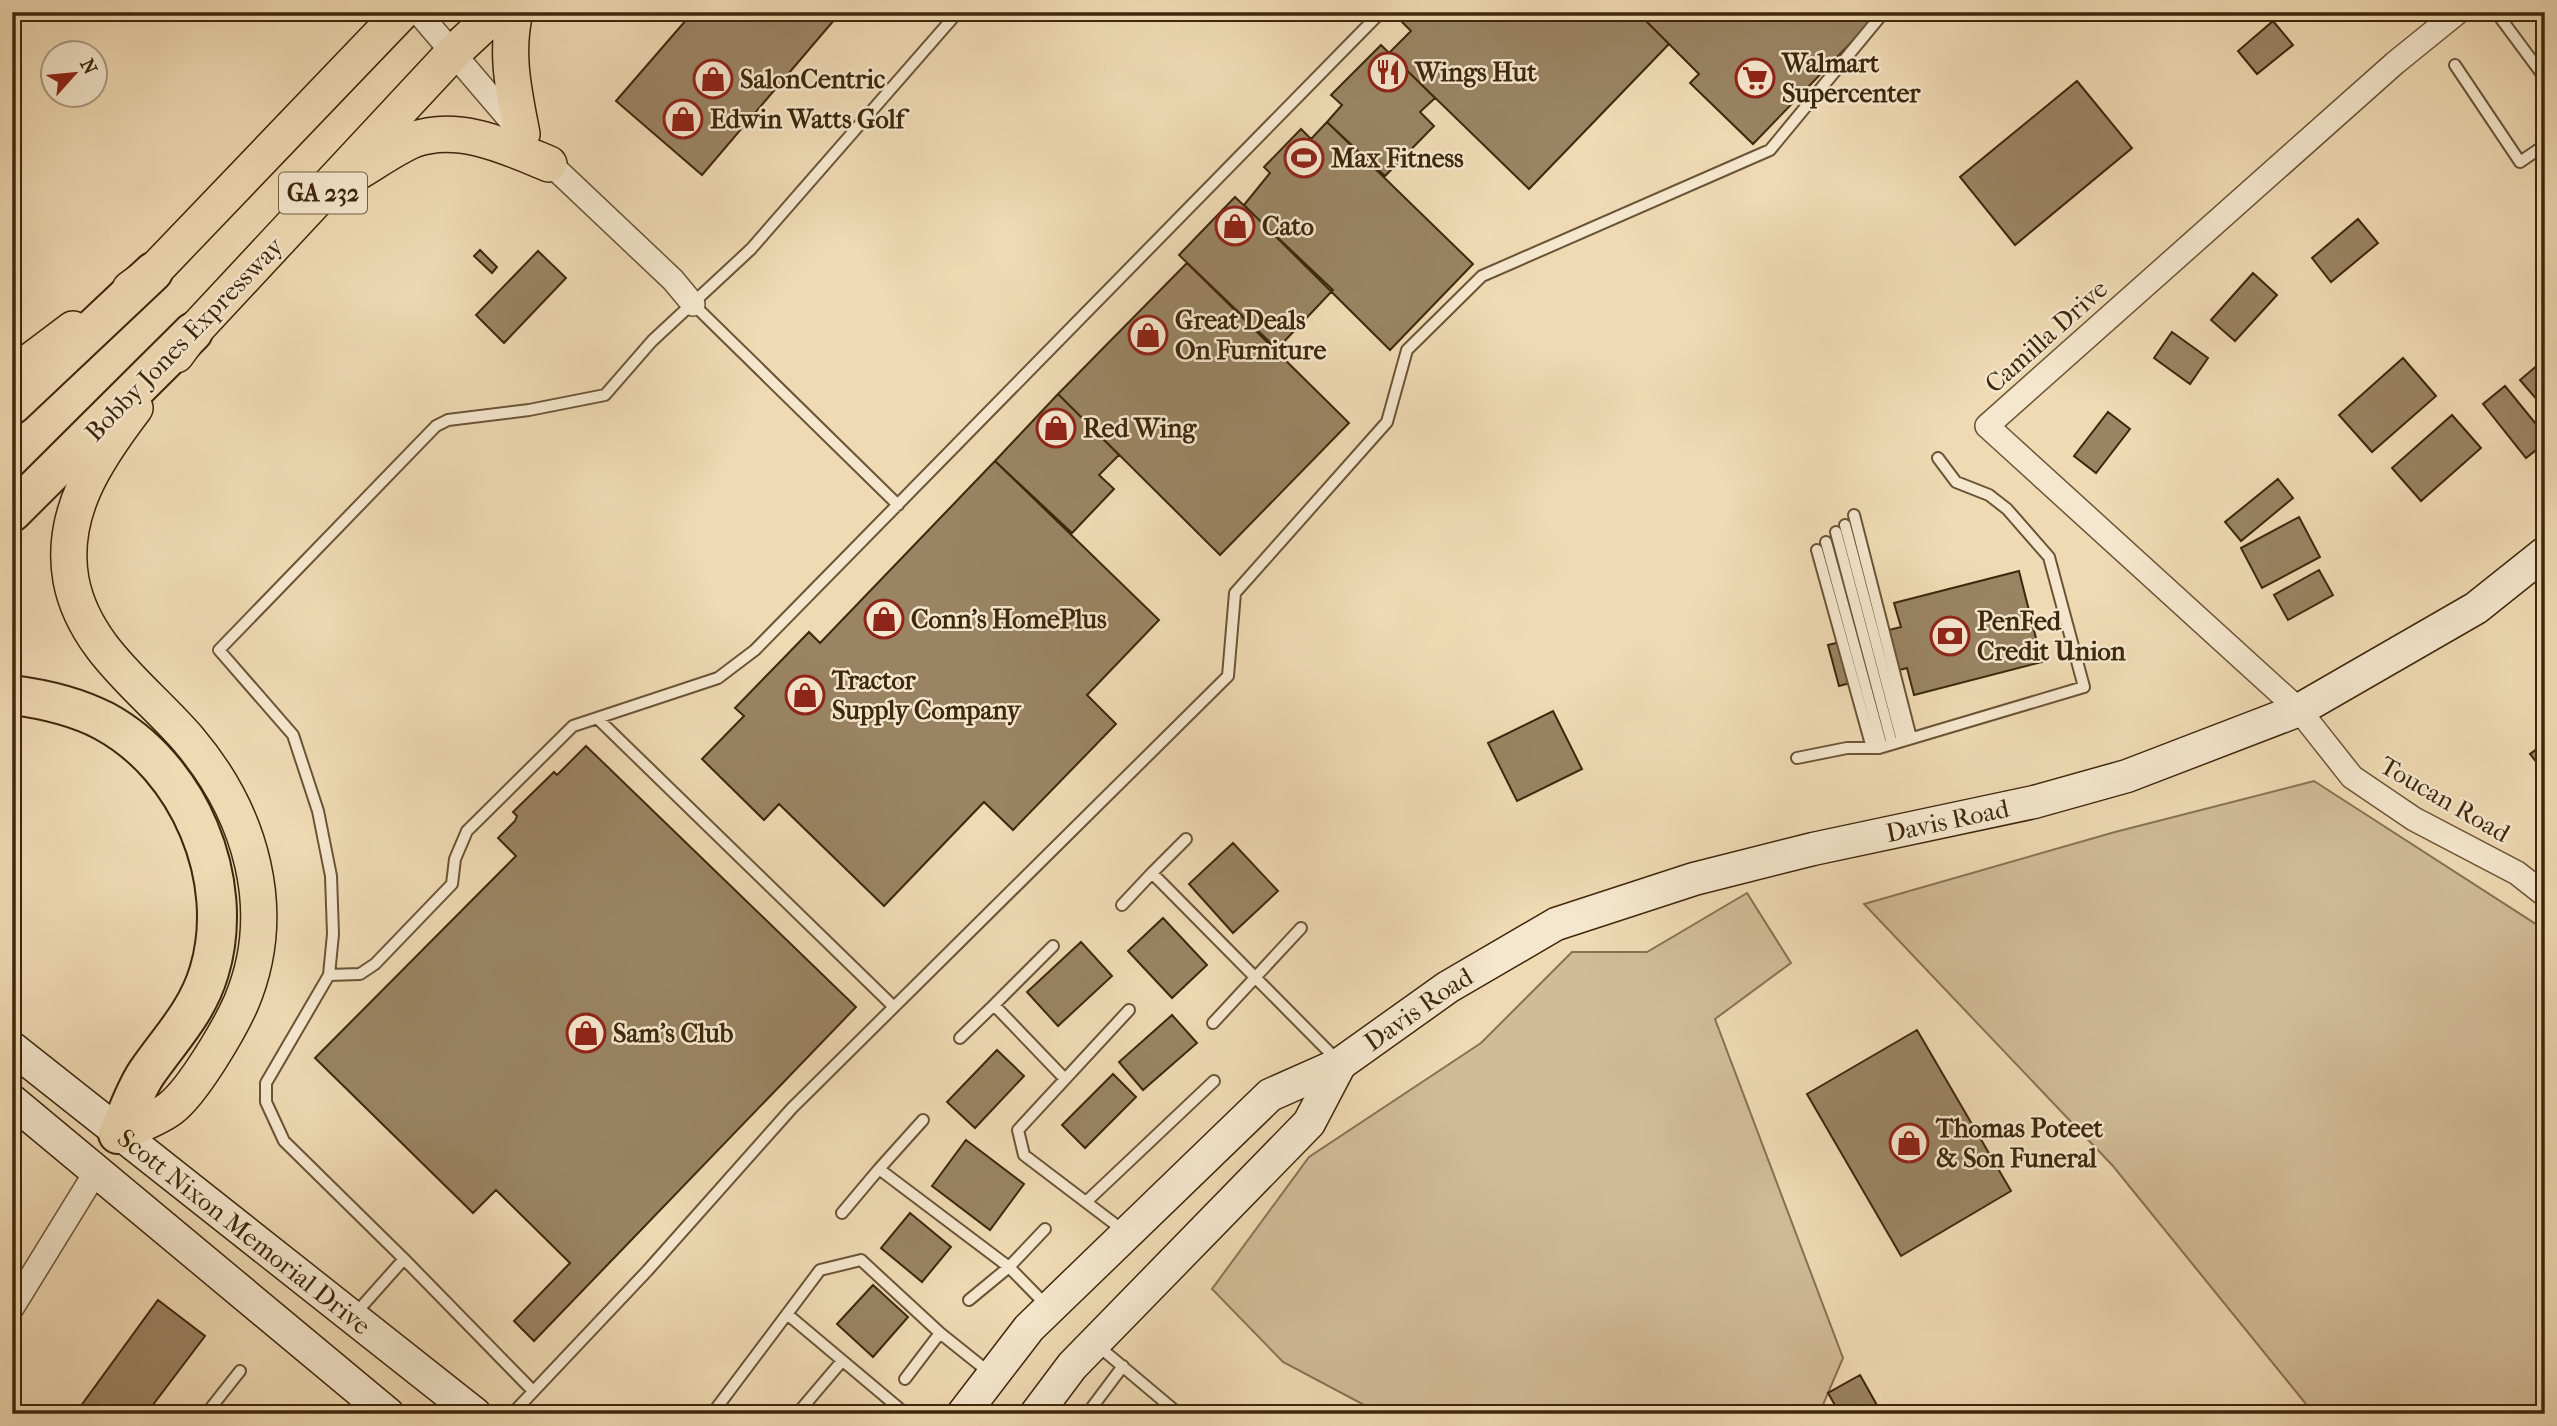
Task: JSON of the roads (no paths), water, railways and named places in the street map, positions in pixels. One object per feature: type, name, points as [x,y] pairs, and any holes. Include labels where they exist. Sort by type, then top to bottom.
[{"type":"highway","name":"GA 232","points":[[12,405],[153,272]]},
{"type":"highway","name":"Bobby Jones Expressway","points":[[12,512],[193,332]]},
{"type":"highway","points":[[12,695],[66,705],[105,722],[137,744],[169,777],[196,821],[215,876],[217,918],[209,974],[185,1024],[146,1073],[118,1134]]},
{"type":"main road","name":"GA 232","points":[[153,272],[402,12]]},
{"type":"main road","name":"Bobby Jones Expressway","points":[[193,332],[452,54],[497,12]]},
{"type":"main road","points":[[515,12],[509,43],[510,72],[522,134]]},
{"type":"main road","points":[[326,190],[413,140],[433,135],[487,139],[549,164]]},
{"type":"main road","points":[[12,375],[153,272]]},
{"type":"main road","points":[[97,1170],[118,1134],[171,1108],[216,1051],[249,985],[256,948],[258,882],[237,811],[221,783],[188,740],[101,648],[77,602],[69,563],[73,519],[92,467],[193,332]]},
{"type":"main road","name":"Davis Road","points":[[963,1414],[1029,1328],[1129,1235],[1270,1095],[1340,1064],[1448,986],[1556,924],[1694,879],[1813,849],[2034,802],[2113,780],[2299,710],[2476,608],[2545,553]]},
{"type":"main road","name":"Scott Nixon Memorial Drive","points":[[12,1048],[475,1414]]},
{"type":"main road","name":"Davis Road","points":[[1036,1414],[1072,1366],[1309,1123],[1340,1064]]},
{"type":"main road","name":"Scott Nixon Memorial Drive","points":[[12,1101],[388,1414]]},
{"type":"street","points":[[418,12],[549,164],[673,280],[693,304]]},
{"type":"street","name":"Camilla Drive","points":[[2299,710],[1987,426],[2395,63],[2458,12]]},
{"type":"street","name":"Toucan Road","points":[[2299,710],[2352,777],[2414,819],[2516,873],[2541,883]]},
{"type":"street","points":[[12,1308],[97,1170]]},
{"type":"lane","points":[[533,1391],[284,1141],[266,1102],[266,1083],[329,975],[333,934],[331,876],[318,811],[293,735],[219,650],[436,426],[447,420],[530,411],[604,396],[652,341],[758,241],[958,12]]},
{"type":"lane","points":[[329,975],[360,974],[375,964],[452,884],[455,859],[467,831],[573,726],[718,678],[755,650],[1381,12]]},
{"type":"lane","points":[[512,1414],[648,1270],[792,1108],[1228,676],[1235,593],[1387,422],[1407,350],[1482,276],[1770,150],[1884,12]]},
{"type":"lane","points":[[2496,12],[2545,78]]},
{"type":"lane","points":[[2455,65],[2520,162],[2545,145]]},
{"type":"lane","points":[[693,304],[898,505]]},
{"type":"lane","points":[[1797,758],[1847,748],[1892,744],[2084,687],[2049,557],[2007,509],[1989,495],[1956,482],[1938,458]]},
{"type":"lane","points":[[1854,515],[1892,744]]},
{"type":"lane","points":[[1840,528],[1892,744]]},
{"type":"lane","points":[[1826,542],[1892,744]]},
{"type":"lane","points":[[1817,550],[1892,744]]},
{"type":"lane","points":[[597,718],[893,1006]]},
{"type":"lane","points":[[1122,905],[1186,839]]},
{"type":"lane","points":[[1152,873],[1340,1064]]},
{"type":"lane","points":[[1213,1023],[1301,928]]},
{"type":"lane","points":[[960,1038],[1053,946]]},
{"type":"lane","points":[[994,1005],[1065,1079]]},
{"type":"lane","points":[[1129,1010],[1018,1130],[1024,1155],[1129,1235]]},
{"type":"lane","points":[[1086,1202],[1214,1081]]},
{"type":"lane","points":[[842,1213],[923,1120]]},
{"type":"lane","points":[[879,1169],[1009,1266],[1050,1309]]},
{"type":"lane","points":[[969,1300],[1009,1266],[1045,1229]]},
{"type":"lane","points":[[353,1316],[404,1259]]},
{"type":"lane","points":[[712,1414],[820,1270],[861,1260],[940,1333],[992,1375]]},
{"type":"lane","points":[[787,1314],[906,1414]]},
{"type":"lane","points":[[905,1379],[940,1333]]},
{"type":"lane","points":[[1095,1343],[1179,1414]]},
{"type":"lane","points":[[797,1414],[842,1361]]},
{"type":"lane","points":[[1087,1414],[1123,1366]]},
{"type":"lane","points":[[206,1414],[240,1371]]},
{"type":"place","name":"Wings Hut","points":[[1388,72]]},
{"type":"place","name":"Walmart Supercenter","points":[[1755,78]]},
{"type":"place","name":"SalonCentric","points":[[713,79]]},
{"type":"place","name":"Edwin Watts Golf","points":[[683,119]]},
{"type":"place","name":"Max Fitness","points":[[1304,158]]},
{"type":"place","name":"Cato","points":[[1235,226]]},
{"type":"place","name":"Great Deals On Furniture","points":[[1148,335]]},
{"type":"place","name":"Red Wing","points":[[1056,428]]},
{"type":"place","name":"Conn's HomePlus","points":[[884,619]]},
{"type":"place","name":"PenFed Credit Union","points":[[1950,636]]},
{"type":"place","name":"Tractor Supply Company","points":[[805,695]]},
{"type":"place","name":"Sam's Club","points":[[586,1033]]},
{"type":"place","name":"Thomas Poteet & Son Funeral","points":[[1909,1143]]}]
